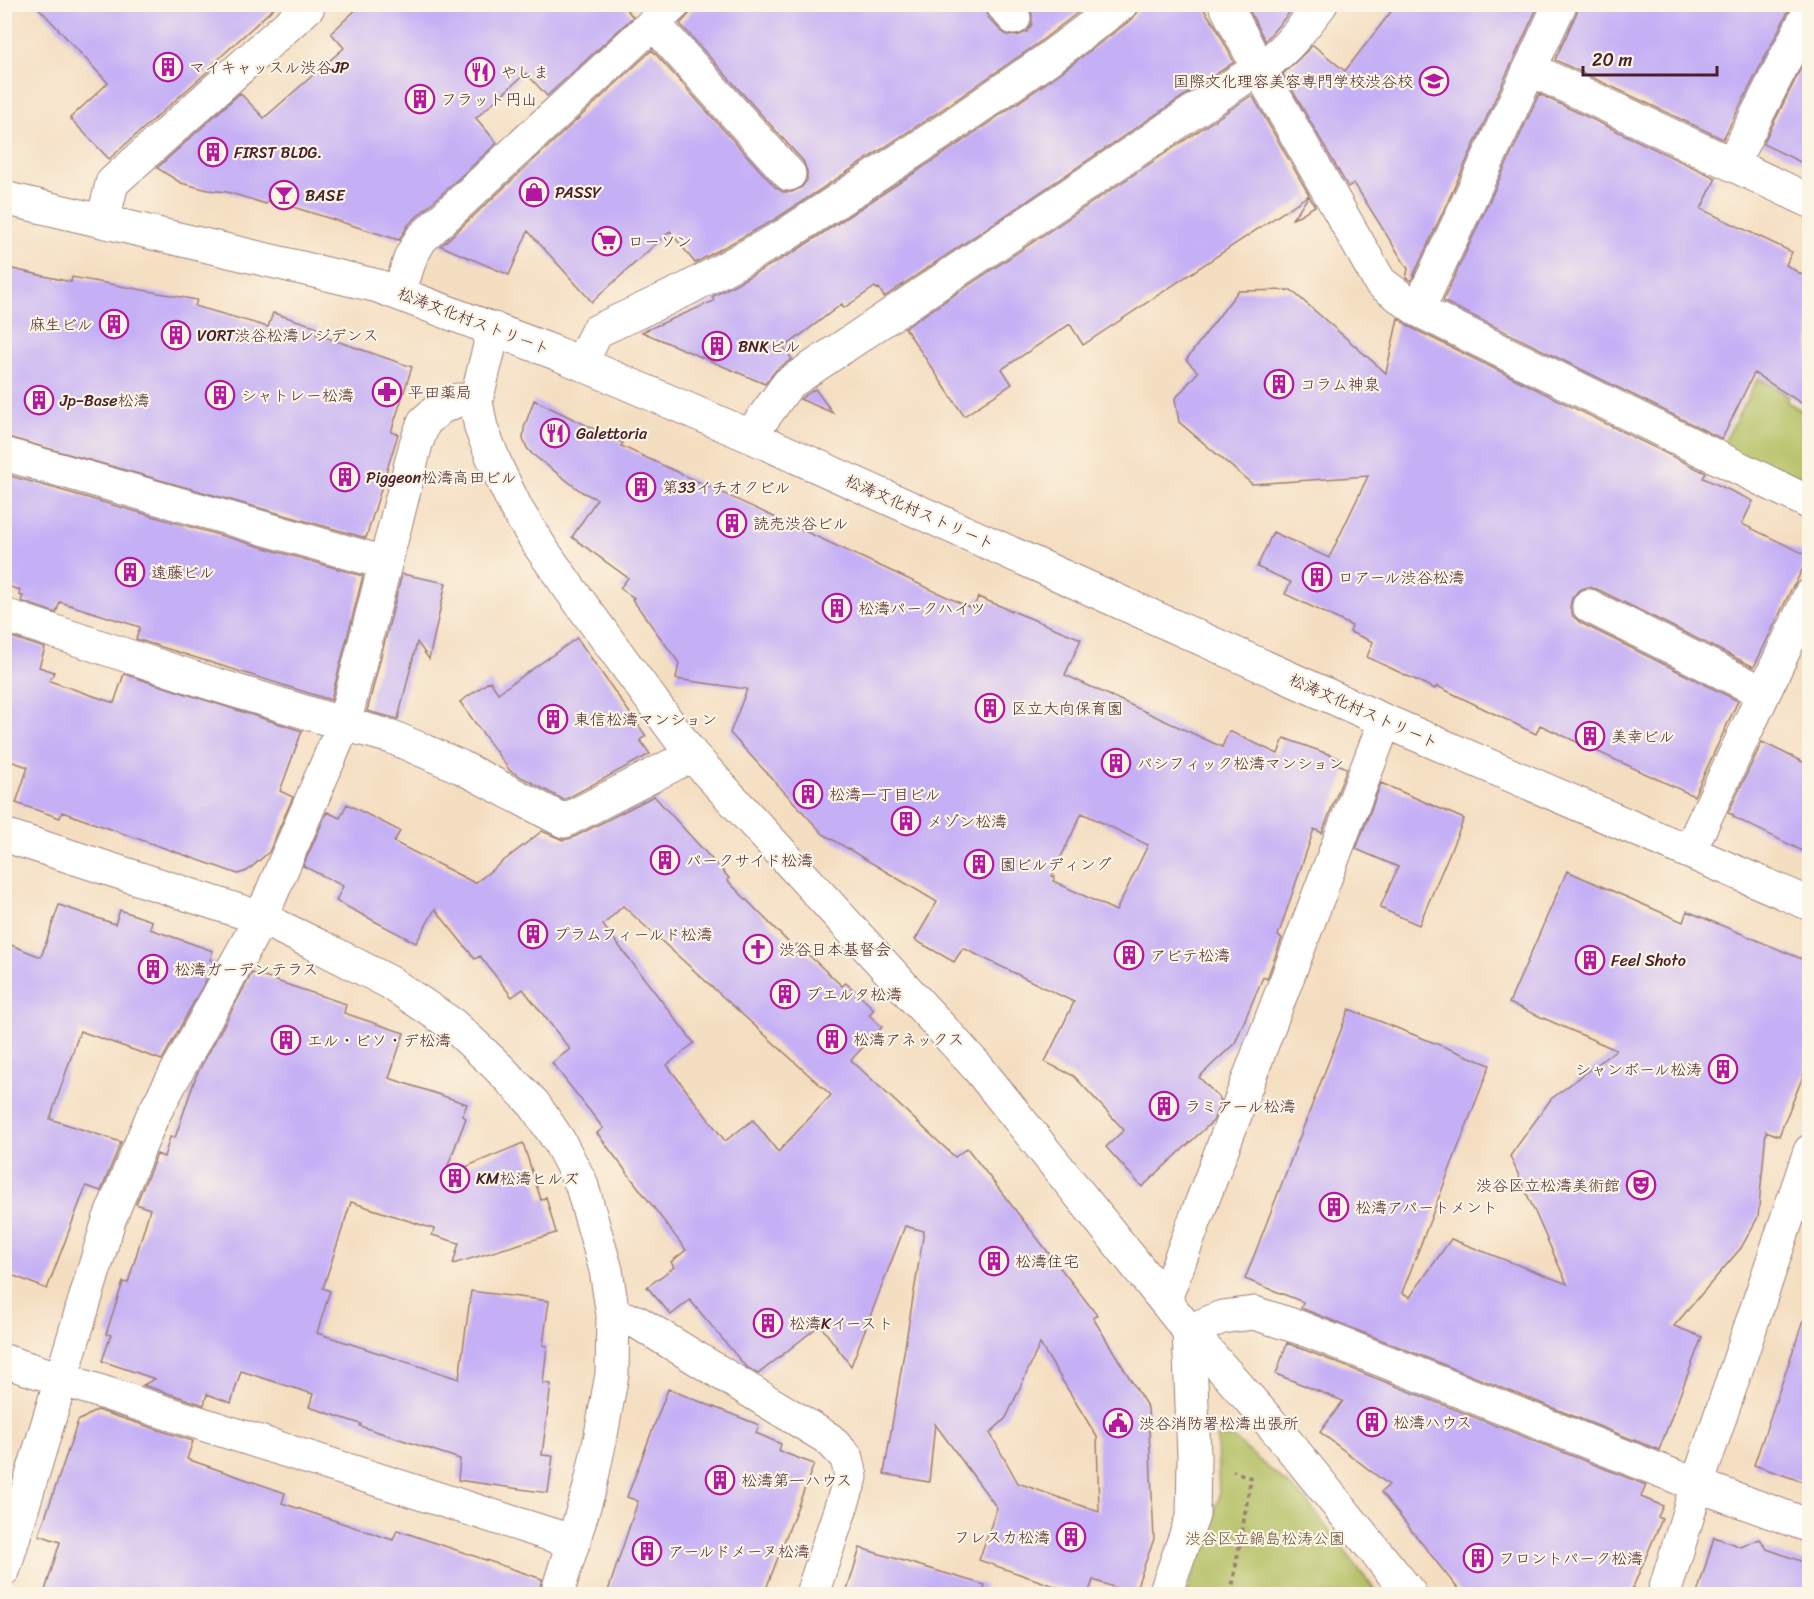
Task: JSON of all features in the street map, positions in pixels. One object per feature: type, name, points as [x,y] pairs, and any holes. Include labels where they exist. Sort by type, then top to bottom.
[{"type":"street","points":[[581,363],[597,331],[687,289],[784,236],[954,124],[1048,59],[1121,4]]},
{"type":"street","points":[[1225,4],[1259,69],[1380,282],[1418,310],[1809,503]]},
{"type":"street","points":[[750,436],[788,384],[1259,69],[1288,46],[1321,4]]},
{"type":"street","points":[[1418,310],[1560,4]]},
{"type":"street","points":[[104,221],[112,183],[308,7]]},
{"type":"street","points":[[1732,164],[1809,10]]},
{"type":"street","points":[[399,293],[411,256],[421,239],[663,12],[789,174]]},
{"type":"street","points":[[1530,69],[1809,201]]},
{"type":"street","name":"松涛文化村ストリート","points":[[4,198],[378,286],[581,363],[750,436],[1385,721],[1809,904]]},
{"type":"street","points":[[494,329],[476,401],[481,428],[497,468],[535,538],[692,755],[978,1068],[1189,1331],[1276,1428],[1410,1594]]},
{"type":"street","points":[[4,1569],[109,1220],[152,1117],[261,918],[344,724],[416,444],[424,422],[440,408],[458,400],[476,401]]},
{"type":"street","points":[[4,454],[385,563]]},
{"type":"street","points":[[1689,852],[1809,595]]},
{"type":"street","points":[[1589,606],[1762,692]]},
{"type":"street","points":[[4,615],[344,724],[392,737],[461,767],[564,820],[692,755]]},
{"type":"street","points":[[1165,1299],[1385,721]]},
{"type":"street","points":[[4,835],[261,918],[389,982],[453,1025],[498,1066],[534,1104],[559,1141],[581,1183],[596,1228],[613,1315],[612,1374],[590,1487],[557,1594]]},
{"type":"street","points":[[1664,1594],[1697,1485],[1809,1151]]},
{"type":"street","points":[[1189,1331],[1222,1317],[1254,1313],[1301,1328],[1697,1485],[1809,1526]]},
{"type":"street","points":[[613,1315],[638,1322],[830,1439],[847,1458],[851,1477],[812,1594]]},
{"type":"street","points":[[1165,1594],[1193,1515],[1194,1456],[1189,1331]]},
{"type":"street","points":[[4,1361],[574,1542]]},
{"type":"green space","points":[[1758,378],[1789,396],[1786,401],[1809,415],[1809,498],[1718,454]]},
{"type":"green space","name":"渋谷区立鍋島松涛公園","points":[[1232,1437],[1305,1499],[1378,1594],[1186,1594],[1219,1499],[1217,1438]]},
{"type":"building","name":"マイキャッスル渋谷JP","points":[[35,4],[278,4],[213,64],[215,65],[109,159],[70,118],[108,83]]},
{"type":"building","points":[[362,4],[622,4],[633,17],[547,96],[526,73],[476,118],[497,143],[408,225],[399,240],[293,207],[267,201],[266,204],[227,192],[181,183],[157,168],[240,93],[264,118],[344,48],[331,33]]},
{"type":"building","points":[[698,4],[984,4],[987,16],[1000,30],[1007,35],[1017,36],[1027,32],[1032,24],[1032,14],[1027,4],[1089,4],[1037,44],[934,115],[774,220],[695,263],[670,231],[592,302],[528,231],[509,275],[441,246],[652,50],[775,187],[783,192],[792,192],[802,187],[807,180],[807,171],[803,161],[680,24]]},
{"type":"building","points":[[1139,4],[1200,4],[1216,27],[1234,62],[884,297],[879,288],[875,287],[844,308],[842,304],[784,348],[792,359],[777,369],[765,384],[642,332],[714,301],[712,297],[794,252],[954,147],[1059,74],[1132,19],[1138,12]]},
{"type":"building","points":[[1246,4],[1297,4],[1265,41]]},
{"type":"building","points":[[1397,4],[1539,4],[1411,281],[1406,278],[1408,269],[1354,183],[1348,187],[1283,74],[1313,45],[1345,71]]},
{"type":"building","points":[[1578,4],[1792,4],[1723,139],[1555,60],[1577,12]]},
{"type":"building","points":[[1809,52],[1809,166],[1763,144]]},
{"type":"building","points":[[1539,94],[1716,178],[1701,209],[1792,252],[1786,265],[1809,279],[1809,408],[1754,373],[1722,439],[1443,301]]},
{"type":"building","points":[[1252,95],[1309,195],[1083,345],[1070,324],[1002,369],[1012,384],[964,416],[905,328]]},
{"type":"building","points":[[1309,196],[1315,206],[1292,219]]},
{"type":"building","points":[[4,267],[71,282],[72,277],[197,300],[195,306],[268,327],[273,313],[318,327],[316,334],[412,367],[391,432],[398,434],[366,538],[4,436]]},
{"type":"building","points":[[1291,290],[1386,373],[1398,318],[1410,327],[1706,473],[1703,478],[1753,501],[1742,524],[1809,556],[1754,667],[1597,589],[1588,587],[1579,590],[1572,598],[1570,607],[1573,616],[1581,623],[1738,701],[1694,796],[1540,725],[1536,734],[1437,686],[1435,689],[1367,657],[1373,642],[1350,632],[1352,626],[1285,594],[1291,582],[1257,567],[1273,532],[1329,558],[1368,476],[1252,484],[1179,422],[1175,399],[1198,372],[1186,360],[1238,291]]},
{"type":"building","points":[[815,389],[833,413],[800,399]]},
{"type":"building","points":[[534,400],[623,443],[621,446],[973,609],[978,597],[1081,639],[1065,675],[1222,747],[1229,731],[1278,754],[1284,738],[1339,758],[1337,764],[1347,768],[1322,833],[1314,829],[1278,936],[1282,938],[1267,979],[1263,977],[1235,1043],[1199,1077],[1221,1100],[1213,1121],[1142,1187],[1106,1147],[1124,1130],[1074,1076],[1045,1062],[1074,1002],[963,948],[954,962],[915,940],[937,902],[823,834],[730,733],[747,689],[676,679],[679,663],[632,599],[634,598],[620,588],[628,578],[572,537],[597,499],[582,492],[532,454],[523,439],[524,428]],"holes":[[[1082,813],[1148,845],[1116,911],[1053,881],[1055,877],[1052,876]]]},
{"type":"building","points":[[4,474],[363,576],[331,700],[136,639],[140,627],[60,602],[56,613],[21,601],[23,596],[19,595],[20,590],[4,585]]},
{"type":"building","points":[[402,574],[446,583],[429,659],[417,642],[398,719],[367,711]]},
{"type":"building","points":[[9,636],[45,648],[39,667],[54,672],[50,681],[114,703],[124,674],[302,731],[280,791],[293,797],[269,852],[247,871],[238,874],[62,812],[60,818],[16,803],[28,767],[4,759],[4,650]]},
{"type":"building","name":"東信松濤マンション","points":[[577,638],[646,736],[640,740],[650,754],[564,800],[510,771],[460,702],[490,681],[498,693]]},
{"type":"building","points":[[1762,742],[1809,765],[1809,854],[1728,813]]},
{"type":"building","points":[[1381,783],[1464,819],[1419,925],[1380,908],[1398,867],[1356,849]]},
{"type":"building","points":[[654,796],[729,878],[727,880],[794,948],[797,944],[842,986],[846,983],[874,1009],[869,1015],[882,1027],[851,1060],[955,1157],[967,1148],[1097,1315],[1093,1318],[1148,1408],[1154,1539],[1134,1594],[1093,1580],[1088,1594],[1077,1594],[979,1560],[997,1508],[935,1424],[929,1482],[884,1474],[924,1231],[905,1226],[851,1366],[820,1325],[758,1374],[745,1366],[690,1300],[671,1315],[647,1287],[674,1267],[671,1262],[686,1250],[597,1133],[603,1128],[552,1063],[570,1049],[523,989],[512,997],[480,956],[475,959],[435,909],[416,943],[336,901],[343,886],[303,866],[327,812],[340,818],[347,804],[400,831],[394,842],[475,883],[542,831],[563,840],[572,838]],"holes":[[[623,906],[831,1095],[778,1152],[753,1120],[725,1141],[667,1065],[694,1043],[603,925]],[[1040,1344],[1097,1437],[1099,1512],[1018,1483],[990,1433],[1006,1418]]]},
{"type":"building","points":[[1567,871],[1683,922],[1687,911],[1809,962],[1809,1061],[1779,1136],[1766,1131],[1758,1217],[1741,1248],[1674,1326],[1702,1337],[1659,1450],[1301,1308],[1303,1302],[1245,1279],[1349,1009],[1490,1065],[1402,1293],[1410,1297],[1451,1239],[1567,1284],[1510,1156],[1551,1099],[1616,1050],[1509,1003]]},
{"type":"building","points":[[59,905],[115,924],[120,910],[152,921],[150,929],[213,951],[210,960],[216,962],[162,1060],[80,1031],[50,1119],[121,1142],[101,1191],[86,1186],[47,1289],[4,1272],[4,942],[41,957]]},
{"type":"building","points":[[252,973],[346,1004],[344,1013],[404,1033],[389,1078],[467,1104],[462,1116],[466,1118],[444,1176],[523,1143],[541,1200],[546,1197],[556,1233],[453,1264],[459,1243],[432,1235],[434,1229],[351,1202],[323,1288],[330,1291],[317,1333],[459,1379],[471,1291],[549,1301],[543,1345],[547,1346],[543,1383],[551,1384],[542,1455],[553,1456],[548,1493],[458,1480],[460,1459],[309,1407],[313,1394],[241,1371],[231,1403],[207,1394],[204,1405],[143,1385],[155,1379],[102,1361],[111,1335],[106,1334],[123,1282],[128,1283],[150,1209],[136,1204],[157,1154],[164,1157],[170,1137],[175,1138],[196,1076]]},
{"type":"building","points":[[1803,1321],[1809,1322],[1809,1484],[1754,1465]]},
{"type":"building","points":[[1287,1343],[1646,1485],[1641,1497],[1663,1506],[1658,1517],[1662,1519],[1630,1594],[1462,1594],[1381,1492],[1389,1485],[1320,1432],[1343,1401],[1276,1374]]},
{"type":"building","name":"松濤第一ハウス","points":[[668,1389],[759,1425],[756,1433],[781,1444],[779,1451],[814,1464],[764,1594],[607,1594],[638,1501],[627,1497]]},
{"type":"building","points":[[97,1410],[193,1441],[187,1459],[285,1493],[282,1503],[393,1540],[397,1530],[542,1579],[539,1594],[44,1594],[60,1542],[39,1535],[78,1421]]},
{"type":"building","points":[[1714,1537],[1741,1547],[1760,1539],[1767,1549],[1809,1564],[1809,1594],[1697,1594]]},
{"type":"building","points":[[860,1548],[985,1585],[983,1594],[846,1594]]},
{"type":"place","name":"マイキャッスル渋谷JP","points":[[168,67]]},
{"type":"place","name":"やしま","points":[[480,72]]},
{"type":"place","name":"国際文化理容美容専門学校渋谷校","points":[[1434,81]]},
{"type":"place","name":"フラット円山","points":[[420,99]]},
{"type":"place","name":"FIRST BLDG.","points":[[213,152]]},
{"type":"place","name":"PASSY","points":[[534,192]]},
{"type":"place","name":"BASE","points":[[284,195]]},
{"type":"place","name":"ローソン","points":[[607,241]]},
{"type":"place","name":"麻生ビル","points":[[114,324]]},
{"type":"place","name":"VORT渋谷松濤レジデンス","points":[[176,335]]},
{"type":"place","name":"BNKビル","points":[[717,346]]},
{"type":"place","name":"コラム神泉","points":[[1279,384]]},
{"type":"place","name":"平田薬局","points":[[387,392]]},
{"type":"place","name":"シャトレー松濤","points":[[220,395]]},
{"type":"place","name":"Jp‐Base松濤","points":[[39,400]]},
{"type":"place","name":"Galettoria","points":[[555,433]]},
{"type":"place","name":"Piggeon松濤高田ビル","points":[[345,477]]},
{"type":"place","name":"第33イチオクビル","points":[[641,487]]},
{"type":"place","name":"読売渋谷ビル","points":[[732,523]]},
{"type":"place","name":"遠藤ビル","points":[[130,572]]},
{"type":"place","name":"ロアール渋谷松濤","points":[[1317,577]]},
{"type":"place","name":"松濤パークハイツ","points":[[837,608]]},
{"type":"place","name":"区立大向保育園","points":[[990,708]]},
{"type":"place","name":"東信松濤マンション","points":[[553,719]]},
{"type":"place","name":"美幸ビル","points":[[1590,736]]},
{"type":"place","name":"パシフィック松濤マンション","points":[[1116,763]]},
{"type":"place","name":"松濤一丁目ビル","points":[[808,794]]},
{"type":"place","name":"メゾン松濤","points":[[906,821]]},
{"type":"place","name":"パークサイド松濤","points":[[665,860]]},
{"type":"place","name":"園ビルディング","points":[[979,864]]},
{"type":"place","name":"プラムフィールド松濤","points":[[533,934]]},
{"type":"place","name":"渋谷日本基督会","points":[[758,949]]},
{"type":"place","name":"アビテ松濤","points":[[1129,955]]},
{"type":"place","name":"Feel Shoto","points":[[1590,960]]},
{"type":"place","name":"松濤ガーデンテラス","points":[[153,969]]},
{"type":"place","name":"プエルタ松濤","points":[[785,994]]},
{"type":"place","name":"松濤アネックス","points":[[832,1039]]},
{"type":"place","name":"エル・ビソ・デ松濤","points":[[286,1040]]},
{"type":"place","name":"シャンボール松涛","points":[[1723,1069]]},
{"type":"place","name":"ラミアール松濤","points":[[1164,1106]]},
{"type":"place","name":"KM松濤ヒルズ","points":[[455,1178]]},
{"type":"place","name":"渋谷区立松濤美術館","points":[[1641,1185]]},
{"type":"place","name":"松濤アパートメント","points":[[1334,1207]]},
{"type":"place","name":"松濤住宅","points":[[994,1261]]},
{"type":"place","name":"松濤Kイースト","points":[[768,1323]]},
{"type":"place","name":"松濤ハウス","points":[[1372,1422]]},
{"type":"place","name":"渋谷消防署松濤出張所","points":[[1118,1423]]},
{"type":"place","name":"松濤第一ハウス","points":[[720,1480]]},
{"type":"place","name":"フレスカ松濤","points":[[1071,1537]]},
{"type":"place","name":"アールドメーヌ松濤","points":[[647,1551]]},
{"type":"place","name":"フロントパーク松濤","points":[[1478,1558]]}]
